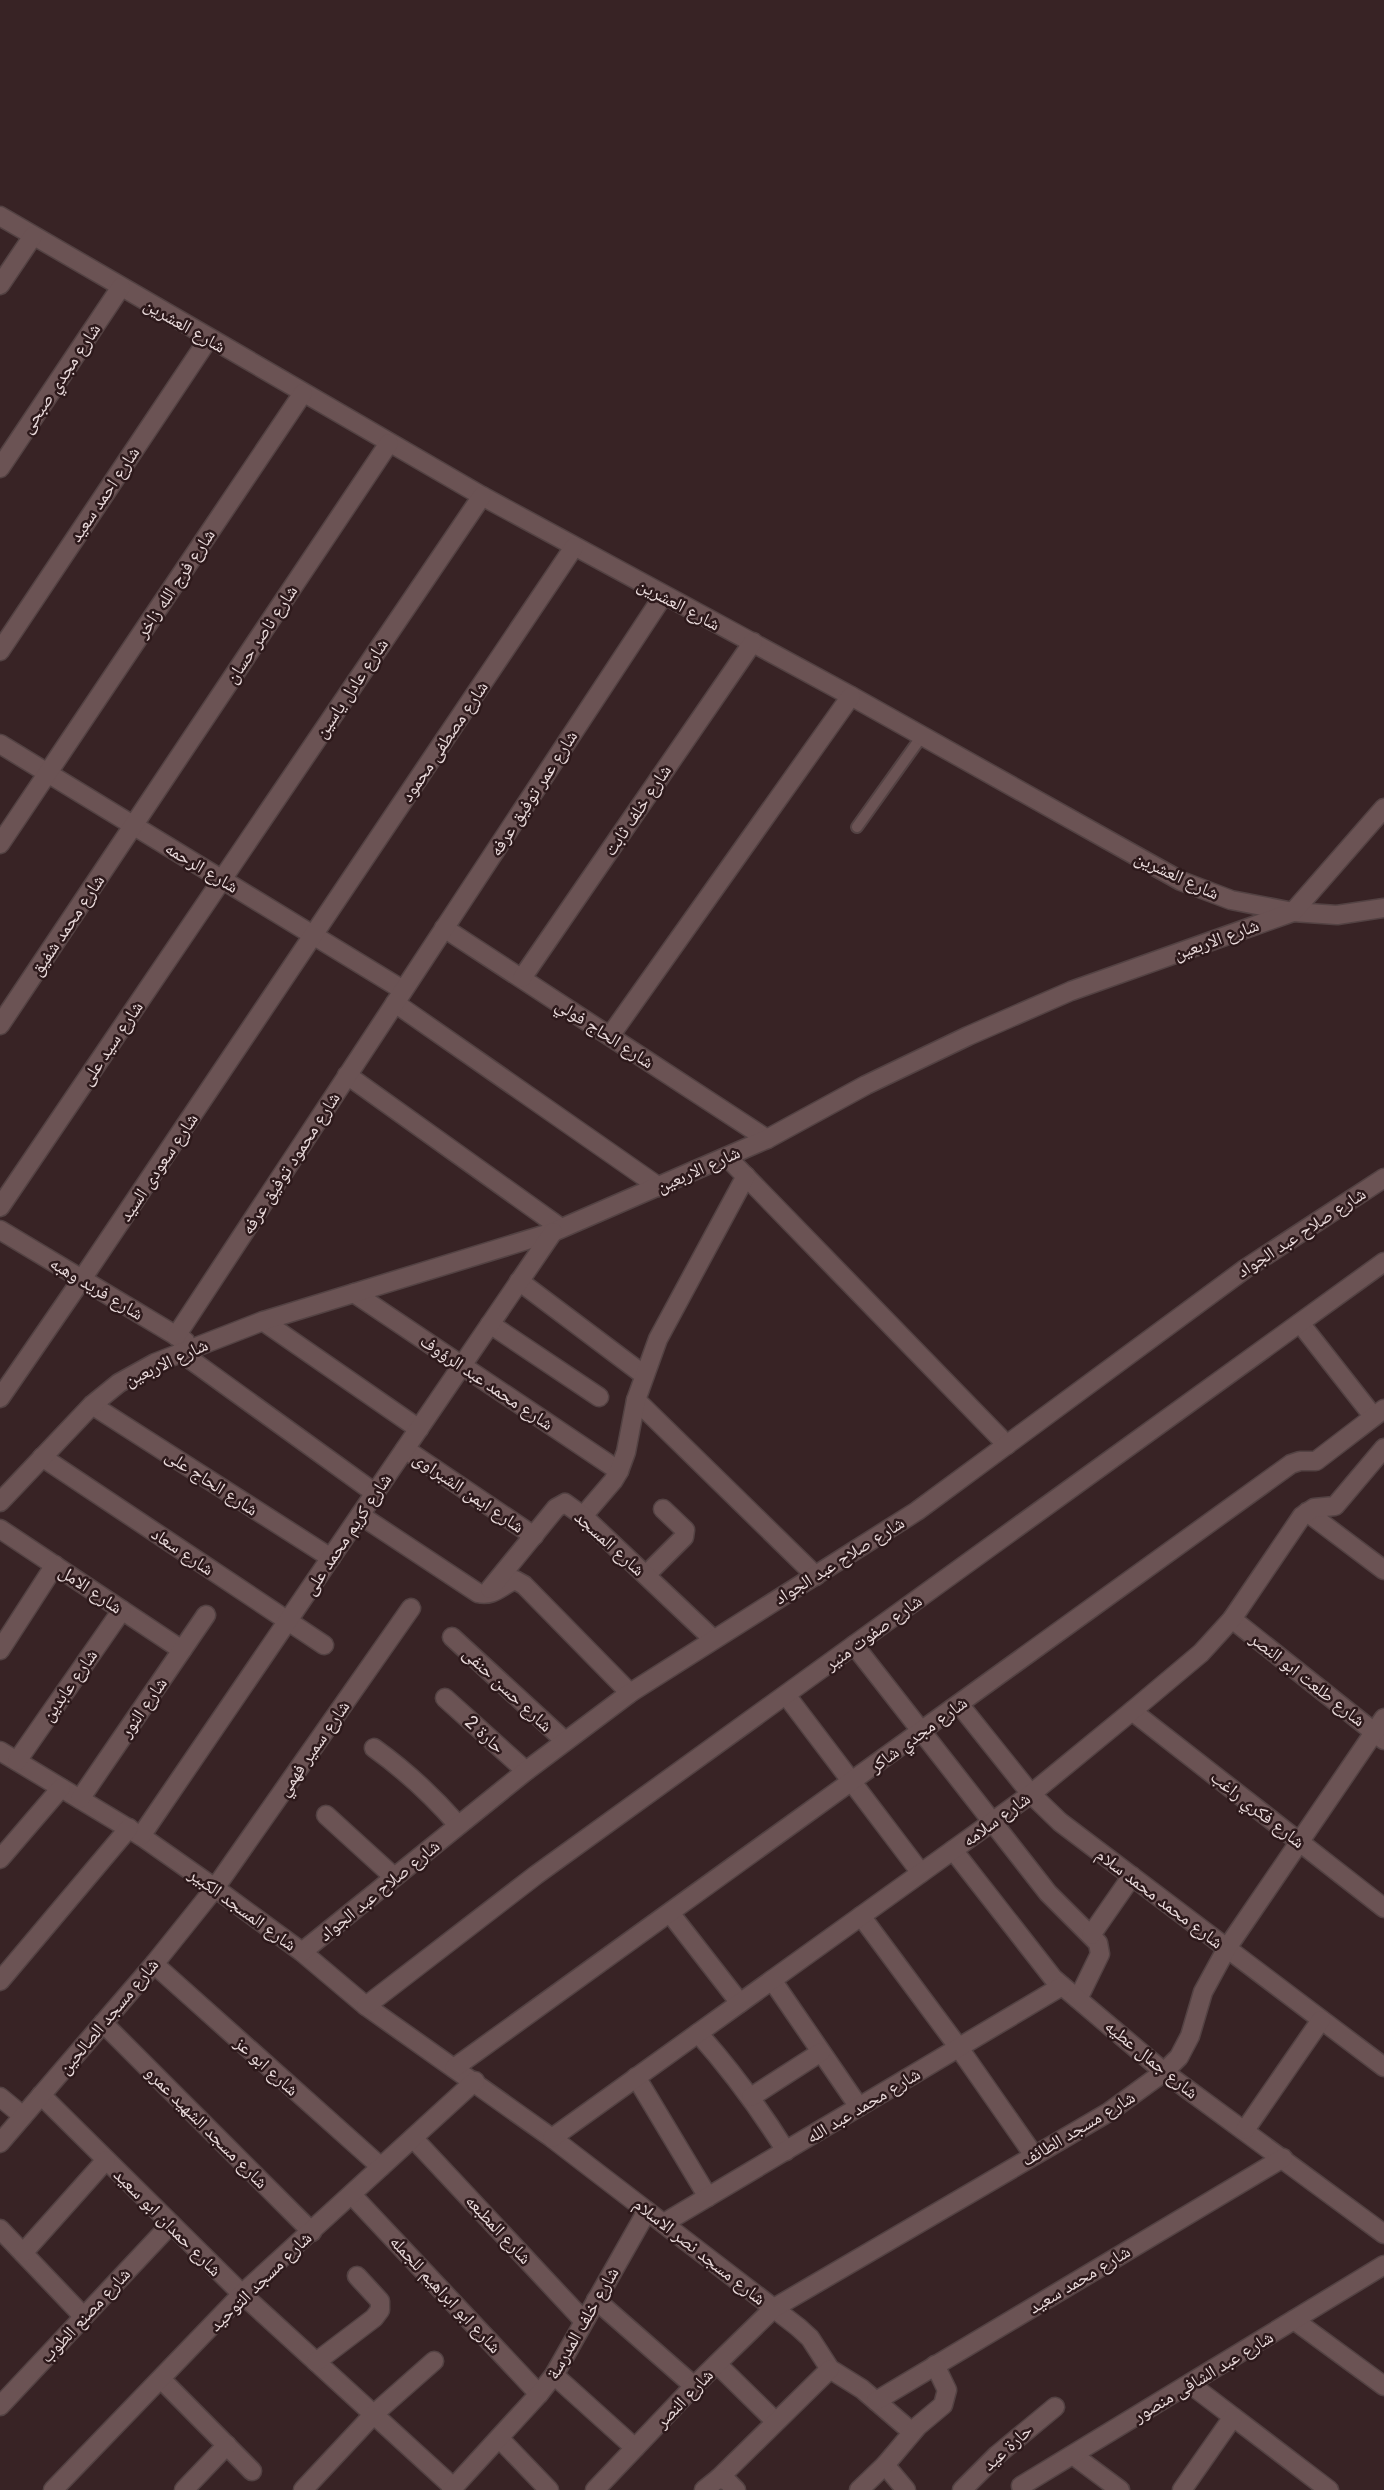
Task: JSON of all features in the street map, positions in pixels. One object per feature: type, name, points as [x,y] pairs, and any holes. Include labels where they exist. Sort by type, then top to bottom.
[{"type":"street","name":"شارع العشرين","points":[[0,216],[482,496],[663,596],[753,642],[1181,881],[1231,900],[1293,912],[1338,915],[1384,908]]},
{"type":"street","points":[[0,285],[33,236]]},
{"type":"street","name":"شارع مجدي صبحى","points":[[0,468],[121,287]]},
{"type":"street","name":"شارع احمد سعيد","points":[[0,651],[209,338]]},
{"type":"street","name":"شارع فرج الله زاخر","points":[[0,844],[303,393]]},
{"type":"street","name":"شارع ناصر حسان","points":[[133,825],[388,443]]},
{"type":"street","name":"شارع عادل ياسين","points":[[221,879],[482,496]]},
{"type":"street","name":"شارع مصطفى محمود","points":[[313,935],[574,547]]},
{"type":"street","name":"شارع عمر توفيق عرفه","points":[[399,996],[663,596]]},
{"type":"street","name":"شارع خلف ثابت","points":[[522,978],[753,642]]},
{"type":"street","points":[[610,1036],[851,696]]},
{"type":"street","name":"شارع الرحمه","points":[[0,744],[313,935],[659,1187]]},
{"type":"street","name":"شارع الاربعين","points":[[0,1502],[92,1405],[119,1383],[183,1345],[557,1230],[767,1139],[877,1079],[1060,996],[1293,912],[1384,808]]},
{"type":"street","name":"شارع محمد شفيق","points":[[0,1025],[133,825]]},
{"type":"street","name":"شارع سيد على","points":[[0,1207],[221,879]]},
{"type":"street","name":"شارع الحاج فولي","points":[[444,928],[767,1139]]},
{"type":"street","name":"شارع سعودى السيد","points":[[0,1398],[313,935]]},
{"type":"street","name":"شارع محمود توفيق عرفه","points":[[183,1345],[347,1075],[399,996]]},
{"type":"street","points":[[347,1075],[557,1230]]},
{"type":"street","points":[[727,1157],[1007,1445]]},
{"type":"street","points":[[583,1516],[619,1471],[626,1452],[636,1401],[658,1339],[746,1177]]},
{"type":"street","name":"شارع صلاح عبد الجواد","points":[[302,1952],[526,1771],[630,1693],[917,1511],[1245,1269],[1384,1178]]},
{"type":"street","name":"شارع فريد وهبه","points":[[0,1230],[82,1279],[183,1345],[375,1493]]},
{"type":"street","name":"شارع كريم محمد على","points":[[0,1981],[135,1832],[288,1621],[519,1281],[557,1230]]},
{"type":"street","name":"شارع صفوت منير","points":[[366,2006],[536,1875],[1384,1262]]},
{"type":"street","points":[[519,1281],[644,1375]]},
{"type":"street","name":"شارع محمد عبد الرؤوف","points":[[354,1293],[619,1471]]},
{"type":"street","points":[[263,1321],[419,1429]]},
{"type":"street","points":[[1300,1323],[1378,1412]]},
{"type":"street","points":[[490,1324],[599,1397]]},
{"type":"street","points":[[636,1401],[816,1576]]},
{"type":"street","name":"شارع الحاج على","points":[[92,1405],[331,1558]]},
{"type":"street","name":"شارع مجدي شاكر","points":[[454,2068],[1292,1464],[1316,1461],[1378,1412]]},
{"type":"street","name":"شارع ايمن الشبراوى","points":[[405,1449],[534,1536]]},
{"type":"street","points":[[1382,1456],[1335,1506],[1314,1508],[1307,1512],[1384,1570]]},
{"type":"street","name":"شارع سعاد","points":[[42,1457],[324,1645]]},
{"type":"street","name":"شارع المسجد","points":[[486,1595],[560,1504],[565,1503],[583,1516],[713,1639]]},
{"type":"street","points":[[646,1575],[684,1537],[685,1530],[663,1509]]},
{"type":"street","name":"شارع سلامه","points":[[552,2138],[1031,1794],[1132,1711],[1201,1653],[1232,1619],[1297,1522],[1307,1512]]},
{"type":"street","points":[[360,1515],[478,1592],[486,1595],[515,1580],[524,1585],[630,1693]]},
{"type":"street","name":"شارع الامل","points":[[0,1529],[182,1650]]},
{"type":"street","points":[[0,1650],[55,1565]]},
{"type":"street","name":"شارع سمير فهمي","points":[[215,1888],[411,1608]]},
{"type":"street","name":"شارع عابدين","points":[[16,1761],[122,1610]]},
{"type":"street","name":"شارع النور","points":[[80,1799],[206,1615]]},
{"type":"street","name":"شارع طلعت ابو النصر","points":[[1232,1619],[1381,1730]]},
{"type":"street","name":"شارع حسن حنفى","points":[[452,1637],[565,1741]]},
{"type":"street","points":[[854,1645],[1053,1899],[1098,1943],[1100,1954],[1078,1999]]},
{"type":"street","points":[[786,1695],[921,1873]]},
{"type":"street","name":"حارة 2","points":[[445,1698],[526,1771]]},
{"type":"street","name":"شارع محمد محمد سلام","points":[[959,1704],[1031,1794],[1078,1837],[1384,2067]]},
{"type":"street","name":"شارع فكري راغب","points":[[1132,1711],[1384,1908]]},
{"type":"street","name":"شارع مسجد الطائف","points":[[774,2308],[1033,2154],[1109,2112],[1179,2057],[1190,2036],[1203,1992],[1227,1948],[1381,1730]]},
{"type":"street","points":[[374,1748],[405,1770],[433,1796],[458,1825]]},
{"type":"street","name":"شارع المسجد الكبير","points":[[0,1751],[135,1832],[302,1952],[366,2006],[475,2081]]},
{"type":"street","points":[[0,1859],[61,1788]]},
{"type":"street","points":[[326,1815],[394,1877]]},
{"type":"street","name":"شارع جمال عطيه","points":[[953,1850],[1062,1986],[1164,2071],[1384,2234]]},
{"type":"street","points":[[1091,1935],[1132,1876]]},
{"type":"street","name":"شارع مسجد الصالحين","points":[[0,2143],[215,1888]]},
{"type":"street","points":[[670,1913],[740,2003]]},
{"type":"street","points":[[861,1916],[959,2048],[1033,2154]]},
{"type":"street","name":"شارع ابو عز","points":[[153,1964],[381,2167]]},
{"type":"street","points":[[772,1980],[859,2107]]},
{"type":"street","name":"شارع محمد عبد الله","points":[[664,2224],[1062,1986]]},
{"type":"street","points":[[1245,2130],[1321,2020]]},
{"type":"street","name":"شارع مسجد الشهيد عمرو","points":[[103,2023],[312,2232]]},
{"type":"street","points":[[698,2033],[730,2068],[786,2151]]},
{"type":"street","points":[[751,2097],[821,2052]]},
{"type":"street","points":[[636,2077],[708,2197]]},
{"type":"street","name":"شارع مسجد التوحيد","points":[[53,2490],[242,2294],[475,2081]]},
{"type":"street","name":"شارع مسجد نصر الاسلام","points":[[475,2081],[774,2308],[810,2338],[830,2369],[876,2401],[912,2432]]},
{"type":"street","name":"شارع حمدان ابو سعيد","points":[[41,2095],[242,2294],[452,2489]]},
{"type":"street","points":[[0,2097],[23,2116]]},
{"type":"street","name":"شارع المطبعه","points":[[414,2138],[584,2321]]},
{"type":"street","name":"شارع محمد سعيد","points":[[876,2401],[1283,2158]]},
{"type":"street","points":[[23,2253],[106,2160]]},
{"type":"street","name":"شارع ابو ابراهيم للجمله","points":[[352,2195],[539,2394]]},
{"type":"street","name":"شارع خلف المدرسة","points":[[452,2489],[554,2375],[647,2211]]},
{"type":"street","name":"شارع مصنع الطوب","points":[[0,2406],[171,2224]]},
{"type":"street","points":[[0,2229],[84,2317]]},
{"type":"street","name":"شارع عبد الشافى منصور","points":[[1021,2486],[1384,2265]]},
{"type":"street","points":[[316,2362],[374,2318],[380,2310],[380,2301],[356,2276]]},
{"type":"street","points":[[596,2300],[694,2386]]},
{"type":"street","name":"شارع النصر","points":[[595,2490],[694,2386],[774,2308]]},
{"type":"street","points":[[1294,2320],[1384,2386]]},
{"type":"street","points":[[303,2490],[374,2414],[434,2361]]},
{"type":"street","points":[[717,2364],[775,2421]]},
{"type":"street","points":[[859,2490],[885,2465],[912,2432],[943,2405],[947,2390],[935,2365]]},
{"type":"street","points":[[704,2490],[830,2369]]},
{"type":"street","points":[[554,2375],[635,2448]]},
{"type":"street","points":[[161,2379],[252,2471]]},
{"type":"street","points":[[1189,2384],[1329,2490]]},
{"type":"street","name":"حارة عيد","points":[[962,2490],[997,2455],[1055,2407]]},
{"type":"street","points":[[1182,2490],[1233,2417]]},
{"type":"street","points":[[499,2438],[549,2490]]},
{"type":"street","points":[[184,2490],[227,2445]]},
{"type":"street","points":[[1073,2455],[1120,2490]]},
{"type":"street","points":[[885,2465],[906,2490]]},
{"type":"street","points":[[719,2478],[727,2481],[736,2490]]},
{"type":"lane","points":[[857,827],[922,736]]}]
